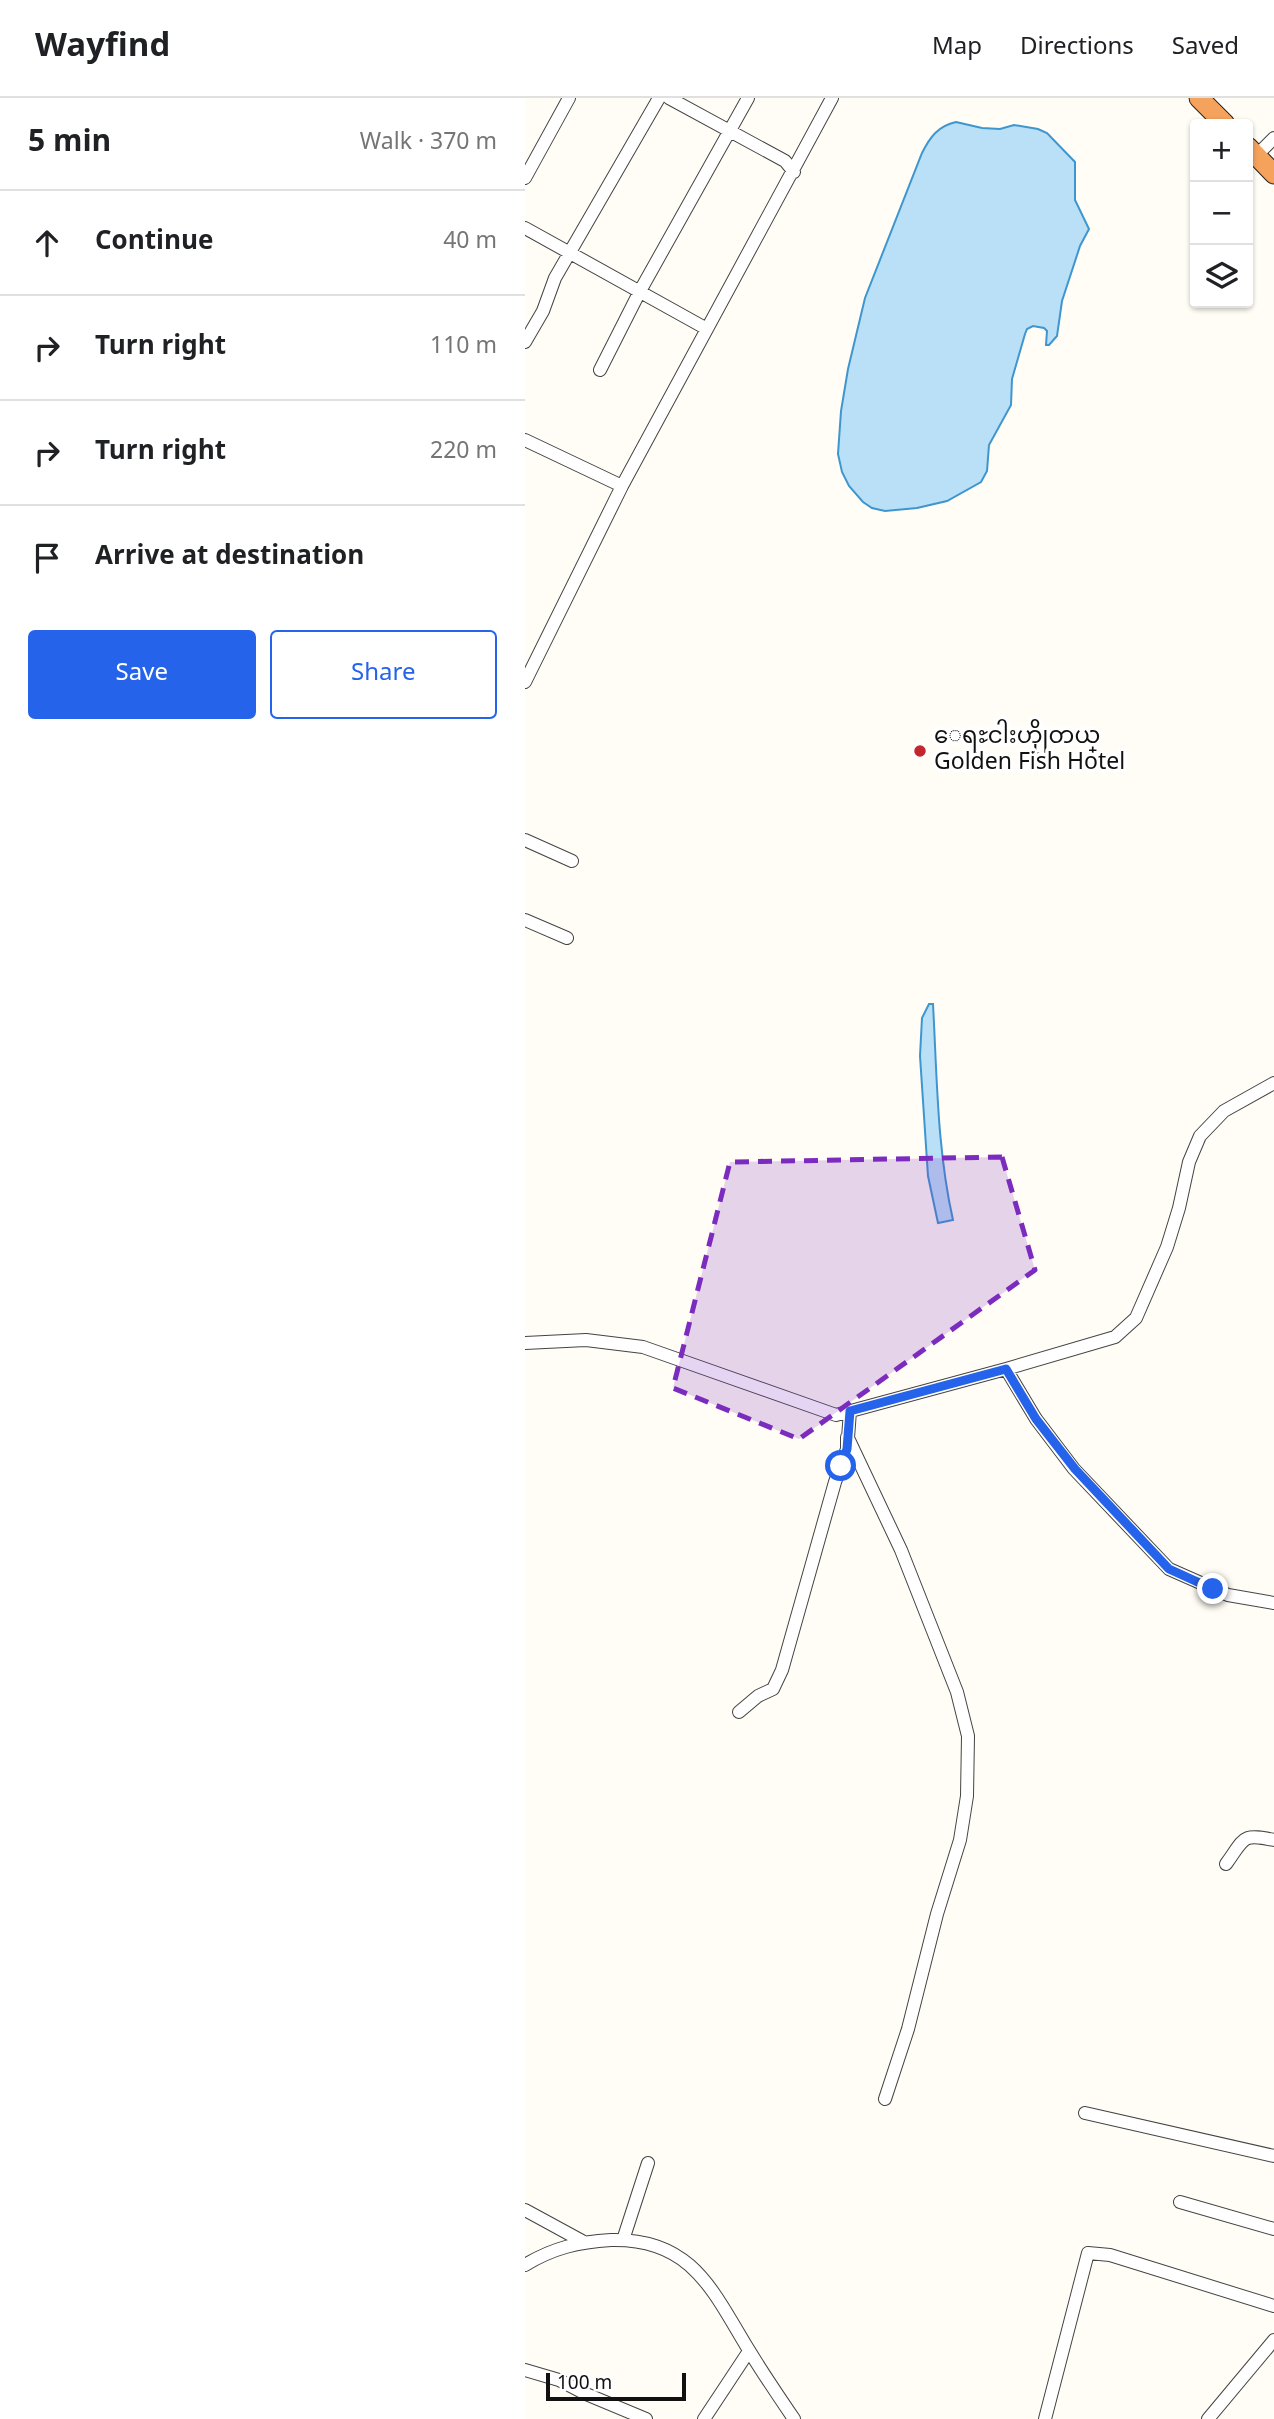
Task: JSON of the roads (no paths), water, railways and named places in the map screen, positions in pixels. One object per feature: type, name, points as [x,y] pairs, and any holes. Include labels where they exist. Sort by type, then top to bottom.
[{"type":"highway","points":[[1199,98],[1220,119]]},
{"type":"highway","points":[[1253,153],[1274,174]]},
{"type":"street","points":[[525,178],[569,98]]},
{"type":"street","points":[[525,342],[543,311],[555,278],[659,98]]},
{"type":"street","points":[[669,98],[785,161],[794,172]]},
{"type":"street","points":[[600,370],[640,291],[748,98]]},
{"type":"street","points":[[525,682],[622,486],[832,98]]},
{"type":"street","points":[[1253,151],[1274,138]]},
{"type":"street","points":[[525,228],[707,328]]},
{"type":"street","points":[[525,440],[622,486]]},
{"type":"street","points":[[525,840],[572,860]]},
{"type":"street","points":[[525,919],[567,938]]},
{"type":"street","points":[[525,1343],[586,1340],[643,1348],[836,1415],[1115,1337],[1136,1318],[1167,1247],[1189,1163],[1200,1136],[1224,1111],[1274,1083]]},
{"type":"street","points":[[1006,1369],[1036,1419],[1075,1469],[1169,1569],[1228,1595],[1274,1603]]},
{"type":"street","points":[[739,1712],[758,1696],[773,1689],[782,1670],[835,1482],[847,1449],[850,1411]]},
{"type":"street","points":[[836,1415],[901,1550],[957,1692],[968,1736],[967,1796],[960,1840],[937,1914],[908,2029],[885,2099]]},
{"type":"street","points":[[1226,1864],[1244,1839],[1251,1835],[1274,1840]]},
{"type":"street","points":[[1085,2113],[1274,2156]]},
{"type":"street","points":[[624,2240],[648,2163]]},
{"type":"street","points":[[1180,2202],[1274,2229]]},
{"type":"street","points":[[525,2210],[582,2241]]},
{"type":"street","points":[[525,2264],[546,2252],[582,2241],[624,2240],[664,2247],[691,2266],[721,2301],[749,2351],[794,2419]]},
{"type":"street","points":[[1045,2419],[1088,2252],[1110,2255],[1274,2306]]},
{"type":"street","points":[[1208,2419],[1274,2340]]},
{"type":"street","points":[[704,2419],[749,2351]]},
{"type":"street","points":[[525,2370],[559,2380],[646,2419]]},
{"type":"street","points":[[609,2419],[614,2406]]},
{"type":"water","points":[[956,122],[1000,129],[1014,125],[1047,133],[1075,162],[1075,200],[1089,229],[1080,246],[1062,301],[1057,336],[1046,345],[1047,331],[1044,328],[1033,326],[1027,329],[1012,379],[1011,405],[989,445],[987,471],[981,482],[947,501],[917,508],[885,511],[872,508],[863,502],[849,486],[842,472],[838,454],[848,369],[865,298],[922,153],[935,133]]},
{"type":"water","points":[[929,1004],[933,1004],[941,1139],[953,1220],[938,1223],[928,1176],[920,1056],[922,1018]]},
{"type":"place","name":"ေရႊငါးဟိုုတယ္ Golden Fish Hotel","points":[[920,751]]}]
